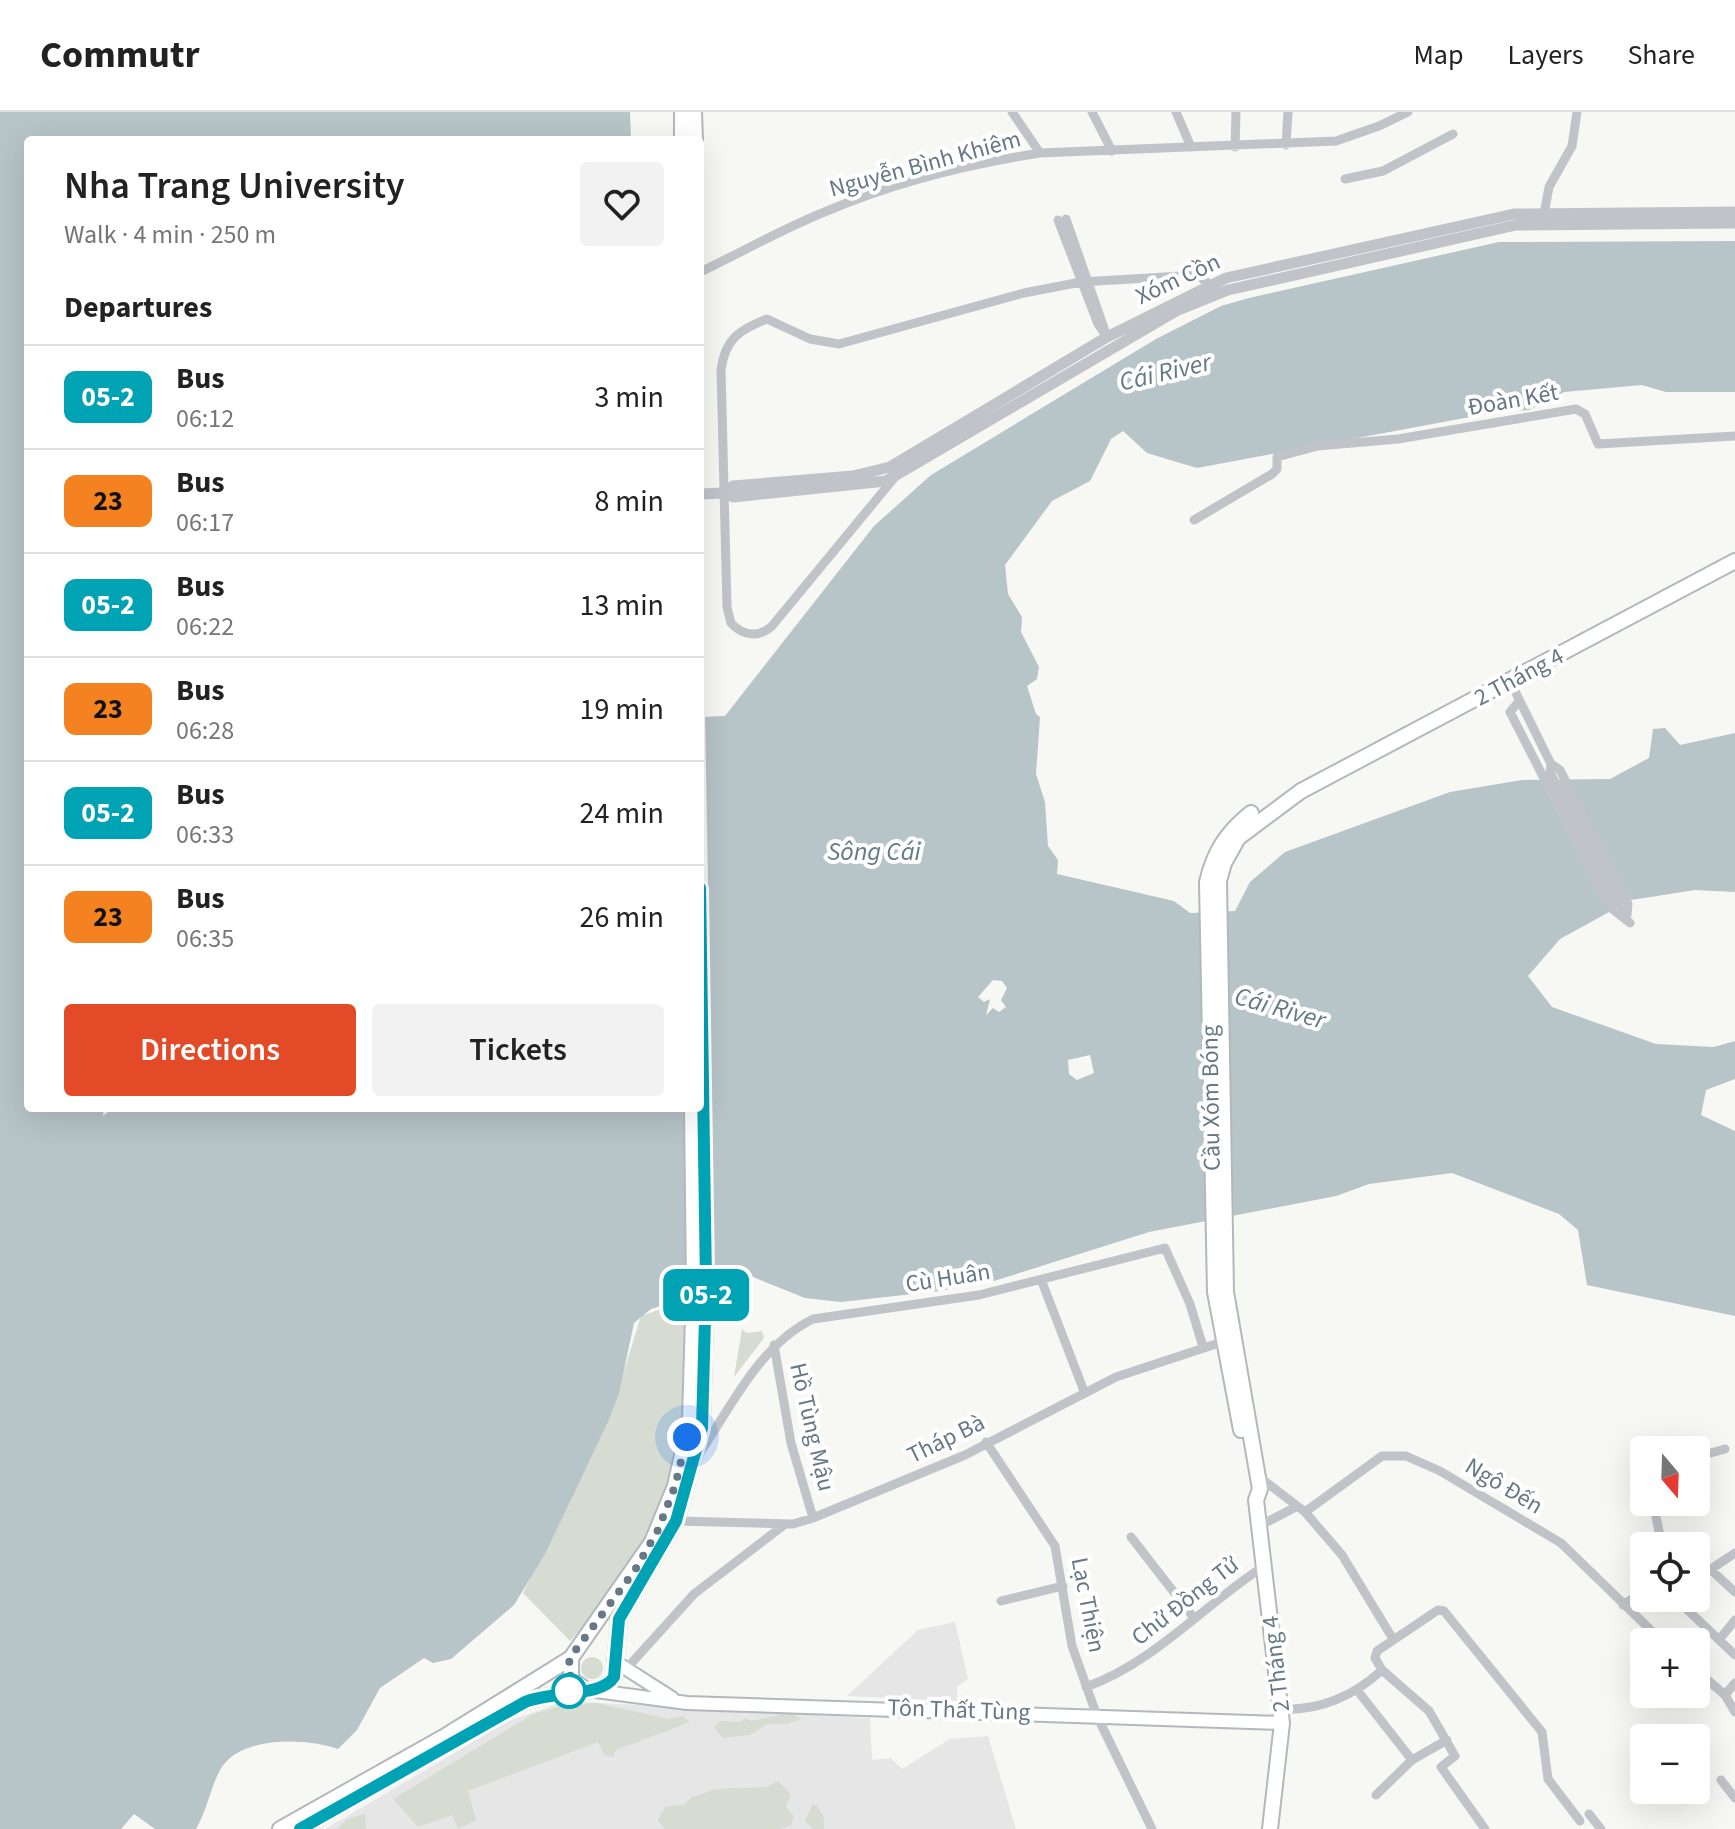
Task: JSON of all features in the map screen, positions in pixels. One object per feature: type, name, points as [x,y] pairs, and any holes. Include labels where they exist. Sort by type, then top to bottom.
[{"type":"main road","points":[[682,112],[682,136]]},
{"type":"main road","points":[[694,112],[695,136]]},
{"type":"main road","name":"2 Tháng 4","points":[[1247,822],[1735,561]]},
{"type":"main road","name":"Cầu Xóm Bóng","points":[[1220,1292],[1219,881],[1227,855],[1247,822]]},
{"type":"main road","points":[[280,1829],[479,1714],[574,1654],[618,1594],[658,1530],[684,1454],[690,1420],[700,1282],[692,1112]]},
{"type":"main road","points":[[300,1829],[525,1702],[557,1692],[592,1691],[610,1684],[611,1656],[619,1619],[676,1521],[696,1460],[703,1420],[700,1112]]},
{"type":"main road","name":"2 Tháng 4","points":[[1220,1292],[1222,1342],[1232,1372],[1250,1491],[1256,1500]]},
{"type":"main road","name":"2 Tháng 4","points":[[1220,1292],[1258,1476],[1256,1500],[1282,1717],[1270,1829]]},
{"type":"main road","points":[[479,1714],[570,1648],[618,1594]]},
{"type":"main road","points":[[574,1654],[611,1656]]},
{"type":"main road","points":[[574,1654],[571,1679],[592,1691]]},
{"type":"main road","name":"Tôn Thất Tùng","points":[[611,1656],[664,1694],[687,1703]]},
{"type":"main road","name":"Tôn Thất Tùng","points":[[592,1691],[687,1703],[1231,1720],[1282,1717]]},
{"type":"street","points":[[1012,112],[1040,153]]},
{"type":"street","points":[[1092,112],[1112,151]]},
{"type":"street","points":[[1176,112],[1191,147]]},
{"type":"street","points":[[1235,147],[1236,112]]},
{"type":"street","points":[[1286,145],[1288,112]]},
{"type":"street","name":"Nguyễn Bình Khiêm","points":[[704,270],[826,211],[877,193],[1040,153],[1336,141],[1366,132],[1408,112]]},
{"type":"street","points":[[1544,214],[1549,187],[1572,146],[1577,112]]},
{"type":"street","points":[[1345,179],[1383,171],[1453,134]]},
{"type":"street","name":"Xóm Cồn","points":[[704,494],[723,493],[734,497],[860,486],[893,472],[1110,342],[1226,278],[1544,214],[1735,212]]},
{"type":"street","points":[[1062,219],[1110,342]]},
{"type":"street","name":"Xóm Cồn","points":[[1110,342],[1228,290],[1515,220],[1735,223]]},
{"type":"street","points":[[893,472],[772,626],[758,634],[736,628],[727,614],[723,352],[745,327],[767,319],[810,339],[829,344],[852,343],[1024,293],[1085,282],[1198,275],[1210,285]]},
{"type":"street","name":"Đoàn Kết","points":[[1194,520],[1272,474],[1277,469],[1277,457],[1318,446],[1398,439],[1576,409],[1585,414],[1598,444],[1735,436]]},
{"type":"street","points":[[1510,681],[1551,764],[1560,770],[1630,923],[1610,907],[1541,775],[1510,712],[1519,701]]},
{"type":"street","name":"Cù Huân","points":[[696,1460],[774,1345],[792,1329],[813,1319],[1042,1282],[1165,1248],[1190,1304],[1203,1347]]},
{"type":"street","points":[[1042,1282],[1084,1391]]},
{"type":"street","name":"Tháp Bà","points":[[676,1521],[785,1524],[813,1518],[965,1455],[1084,1391],[1222,1342]]},
{"type":"street","name":"Hồ Tùng Mậu","points":[[774,1345],[791,1443],[813,1518]]},
{"type":"street","points":[[703,1420],[711,1428],[721,1422]]},
{"type":"street","name":"Lạc Thiện","points":[[986,1442],[1051,1536],[1063,1586],[1068,1633],[1086,1687],[1152,1829]]},
{"type":"street","points":[[1710,1453],[1725,1449]]},
{"type":"street","name":"Ngô Đến","points":[[1259,1526],[1300,1510],[1382,1456],[1406,1456],[1440,1471],[1561,1543],[1577,1555],[1648,1628]]},
{"type":"street","points":[[1258,1476],[1300,1510],[1355,1573],[1371,1608],[1393,1639]]},
{"type":"street","points":[[611,1656],[785,1524]]},
{"type":"street","points":[[1131,1537],[1194,1618]]},
{"type":"street","points":[[1735,1553],[1710,1569],[1735,1592]]},
{"type":"street","name":"Chử Đồng Tử","points":[[1086,1687],[1151,1654],[1264,1566]]},
{"type":"street","points":[[1001,1601],[1063,1586]]},
{"type":"street","points":[[1623,1605],[1630,1600]]},
{"type":"street","points":[[1485,1829],[1441,1767],[1455,1756],[1429,1711],[1382,1670],[1375,1658],[1377,1651],[1438,1610],[1444,1611],[1536,1722],[1543,1734],[1548,1779],[1580,1821]]},
{"type":"street","points":[[1690,1612],[1735,1655]]},
{"type":"street","points":[[1719,1640],[1735,1620]]},
{"type":"street","points":[[1282,1717],[1357,1690],[1382,1670]]},
{"type":"street","points":[[1710,1682],[1725,1695],[1735,1712]]},
{"type":"street","points":[[1725,1695],[1735,1683]]},
{"type":"street","points":[[1357,1690],[1412,1760]]},
{"type":"street","points":[[1376,1795],[1412,1760],[1447,1740]]},
{"type":"street","points":[[1721,1780],[1735,1798]]},
{"type":"street","points":[[1589,1814],[1601,1829]]},
{"type":"shaded area","points":[[684,1301],[684,1403],[668,1485],[653,1523],[632,1561],[570,1641],[523,1593],[608,1422],[641,1316]]},
{"type":"shaded area","points":[[742,1329],[747,1333],[762,1331],[764,1338],[734,1377]]},
{"type":"shaded area","points":[[955,1622],[968,1679],[957,1687],[957,1701],[847,1696],[918,1630]]},
{"type":"shaded area","points":[[592,1657],[600,1660],[603,1668],[600,1676],[592,1679],[584,1676],[581,1668],[584,1660]]},
{"type":"shaded area","points":[[560,1703],[870,1718],[872,1760],[891,1758],[902,1769],[950,1739],[988,1736],[1016,1829],[325,1829],[509,1721]]},
{"type":"shaded area","points":[[596,1703],[669,1719],[682,1716],[690,1722],[616,1750],[613,1757],[604,1755],[598,1742],[468,1791],[476,1820],[458,1829],[452,1815],[418,1827],[393,1799],[533,1714],[561,1706]]},
{"type":"shaded area","points":[[791,1712],[801,1719],[787,1724],[767,1724],[750,1735],[723,1738],[714,1728],[719,1721],[741,1722],[745,1718],[752,1721]]},
{"type":"shaded area","points":[[778,1781],[791,1794],[786,1807],[794,1816],[791,1825],[781,1829],[665,1829],[658,1821],[665,1807],[683,1805],[692,1797],[716,1789],[767,1787]]},
{"type":"shaded area","points":[[812,1805],[817,1805],[824,1818],[824,1829],[813,1829],[805,1821]]},
{"type":"shaded area","points":[[365,1814],[366,1829],[337,1829],[347,1819]]},
{"type":"water","points":[[0,112],[630,112],[631,136],[24,136],[24,1112],[104,1112],[103,1116],[108,1112],[704,1112],[704,717],[725,716],[874,526],[931,475],[1156,339],[1221,306],[1499,242],[1735,241],[1735,392],[1666,392],[1642,385],[1564,392],[1529,410],[1497,412],[1197,468],[1147,453],[1123,431],[1111,439],[1090,481],[1052,501],[1005,565],[1008,594],[1022,617],[1021,632],[1039,667],[1037,679],[1027,686],[1036,714],[1040,717],[1036,774],[1045,802],[1048,846],[1058,860],[1057,874],[1174,901],[1190,913],[1235,911],[1250,882],[1285,852],[1450,792],[1522,780],[1610,779],[1649,758],[1653,729],[1665,728],[1680,745],[1735,733],[1735,892],[1695,890],[1631,900],[1560,939],[1528,976],[1552,1007],[1656,1044],[1714,1047],[1735,1041],[1735,1079],[1706,1090],[1701,1115],[1735,1131],[1735,1316],[1587,1285],[1578,1230],[1559,1214],[1452,1173],[1369,1184],[1336,1196],[1149,1232],[994,1281],[939,1291],[841,1302],[805,1298],[753,1277],[729,1284],[727,1271],[696,1269],[680,1278],[681,1300],[651,1309],[634,1323],[619,1393],[608,1422],[545,1554],[514,1605],[451,1659],[433,1663],[424,1658],[380,1688],[357,1730],[338,1749],[309,1743],[274,1742],[242,1750],[220,1770],[196,1829],[155,1829],[134,1814],[121,1829],[0,1829]],"holes":[[[993,980],[1002,981],[1007,988],[1001,1000],[1006,1007],[999,1012],[993,1008],[986,1015],[990,999],[984,1002],[978,997]],[[1090,1055],[1094,1073],[1077,1080],[1069,1074],[1068,1060]]]},
{"type":"pier","points":[[705,713],[715,1273],[703,1270],[687,1277],[684,1112],[704,1112]]},
{"type":"bus line","name":"05-2","points":[[300,1829],[449,1748],[525,1702],[557,1692],[596,1691],[610,1684],[614,1677],[613,1657],[619,1619],[670,1535],[688,1489],[702,1428],[706,1282],[703,1112]]},
{"type":"route","points":[[569,1691],[588,1691],[581,1689],[571,1679],[568,1665],[572,1655],[593,1631],[635,1570],[655,1536],[675,1486],[687,1437]]},
{"type":"water label","name":"Cái River","points":[[1165,372]]},
{"type":"water label","name":"Sông Cái","points":[[874,851]]},
{"type":"water label","name":"Cái River","points":[[1280,1008]]}]
